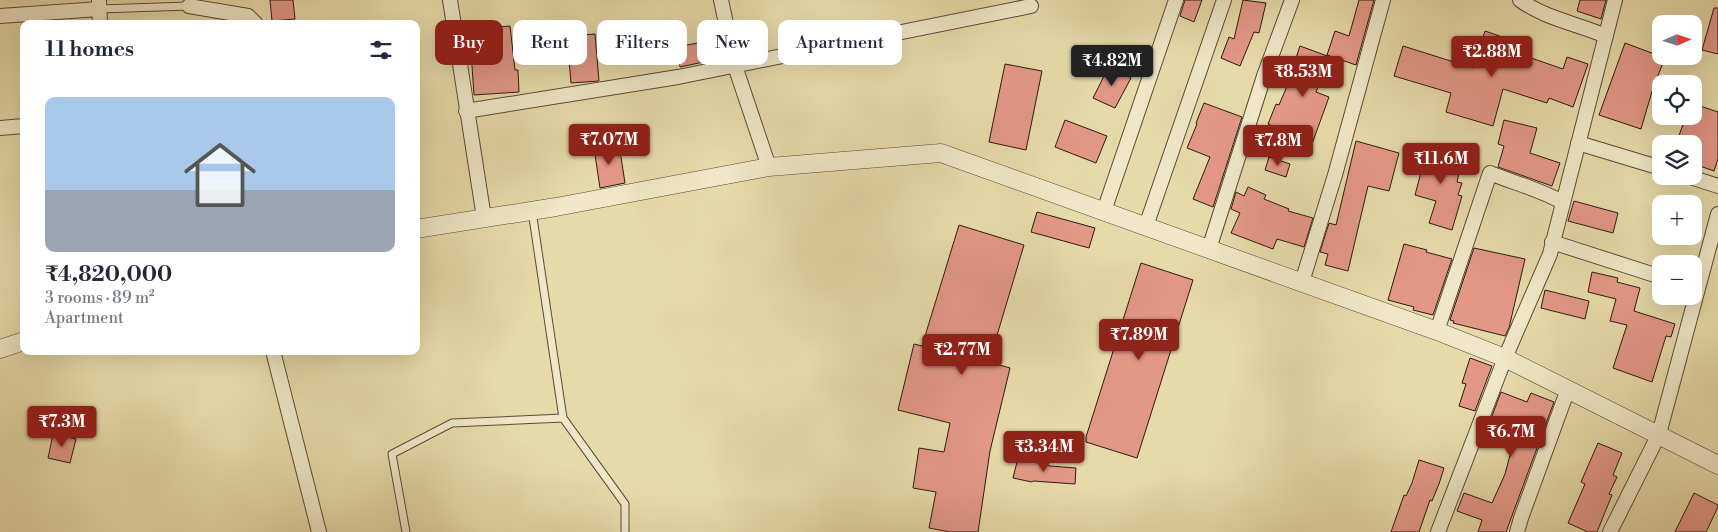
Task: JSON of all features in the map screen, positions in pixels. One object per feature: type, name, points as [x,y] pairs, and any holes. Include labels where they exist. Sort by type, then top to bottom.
[{"type":"street","points":[[450,0],[484,218]]},
{"type":"street","points":[[721,0],[735,66],[769,167]]},
{"type":"street","points":[[1104,211],[1176,0]]},
{"type":"street","points":[[1146,226],[1224,0]]},
{"type":"street","points":[[1209,248],[1264,76],[1292,0]]},
{"type":"street","points":[[1302,282],[1335,175],[1383,0]]},
{"type":"street","points":[[1520,0],[1533,9],[1606,36]]},
{"type":"street","points":[[1438,532],[1506,358],[1550,254],[1615,0]]},
{"type":"street","points":[[0,16],[99,5],[100,20]]},
{"type":"street","points":[[189,6],[248,16],[252,20]]},
{"type":"street","points":[[466,111],[678,77],[1031,6]]},
{"type":"street","points":[[0,128],[20,126]]},
{"type":"street","points":[[1578,142],[1652,165]]},
{"type":"street","points":[[420,228],[532,211],[769,167],[941,153],[1438,331],[1506,358],[1718,465]]},
{"type":"street","points":[[1438,331],[1490,173],[1545,192],[1562,202]]},
{"type":"street","points":[[1702,181],[1718,186]]},
{"type":"street","points":[[1702,268],[1718,214]]},
{"type":"street","points":[[1552,242],[1652,274]]},
{"type":"street","points":[[1610,532],[1658,434],[1692,305]]},
{"type":"street","points":[[0,349],[20,342]]},
{"type":"street","points":[[274,355],[319,532]]},
{"type":"street","points":[[1517,532],[1520,518],[1568,389]]},
{"type":"lane","points":[[99,5],[189,6]]},
{"type":"lane","points":[[532,211],[564,418],[625,504],[625,532]]},
{"type":"lane","points":[[406,532],[392,454],[452,423],[564,418]]},
{"type":"building","points":[[270,0],[293,0],[295,19],[272,20]]},
{"type":"building","points":[[1185,0],[1202,0],[1194,22],[1180,16]]},
{"type":"building","points":[[1243,0],[1266,3],[1259,33],[1254,32],[1240,66],[1221,58],[1229,37],[1234,39]]},
{"type":"building","points":[[1359,0],[1374,0],[1356,65],[1327,55],[1335,31],[1349,36]]},
{"type":"building","points":[[1580,0],[1606,0],[1601,19],[1577,11]]},
{"type":"building","points":[[1714,8],[1718,8],[1718,54],[1702,50]]},
{"type":"building","points":[[510,26],[513,65],[515,70],[518,70],[519,92],[474,95],[472,65],[503,65],[503,27]]},
{"type":"building","points":[[1485,31],[1508,39],[1505,49],[1563,69],[1567,57],[1588,64],[1573,107],[1549,98],[1547,103],[1503,89],[1493,126],[1446,112],[1451,93],[1394,76],[1403,46],[1473,68]]},
{"type":"building","points":[[595,34],[599,81],[571,83],[569,65],[587,65],[587,35]]},
{"type":"building","points":[[697,43],[697,63],[680,67],[680,65],[687,65],[687,45]]},
{"type":"building","points":[[1625,43],[1652,53],[1652,65],[1662,65],[1658,75],[1652,75],[1652,91],[1641,129],[1599,115]]},
{"type":"building","points":[[1300,46],[1330,57],[1316,92],[1329,97],[1312,144],[1268,124],[1276,104],[1279,105],[1296,65],[1294,64]]},
{"type":"building","points":[[1005,64],[1042,71],[1026,150],[989,142]]},
{"type":"building","points":[[1109,66],[1131,78],[1115,108],[1093,98]]},
{"type":"building","points":[[1204,103],[1242,117],[1213,207],[1193,199],[1210,157],[1187,148]]},
{"type":"building","points":[[1702,107],[1718,112],[1718,159],[1714,171],[1702,167],[1702,135],[1679,135],[1683,125],[1702,125]]},
{"type":"building","points":[[1065,120],[1107,136],[1096,163],[1055,147]]},
{"type":"building","points":[[1504,120],[1537,128],[1530,153],[1560,163],[1552,186],[1498,167],[1504,146],[1498,144]]},
{"type":"building","points":[[1356,141],[1399,153],[1389,191],[1368,186],[1348,271],[1325,265],[1328,254],[1320,252],[1329,223],[1336,225]]},
{"type":"building","points":[[619,144],[625,183],[600,188],[594,148]]},
{"type":"building","points":[[1426,146],[1460,154],[1457,163],[1461,164],[1457,182],[1462,183],[1458,195],[1462,196],[1452,230],[1429,223],[1436,201],[1415,195]]},
{"type":"building","points":[[1269,157],[1290,164],[1286,177],[1265,170]]},
{"type":"building","points":[[1248,187],[1266,195],[1264,199],[1289,209],[1288,211],[1313,218],[1304,247],[1277,239],[1273,249],[1231,233],[1240,213],[1231,209],[1236,192],[1244,196]]},
{"type":"building","points":[[1574,201],[1618,213],[1613,233],[1568,221]]},
{"type":"building","points":[[1037,212],[1095,228],[1089,248],[1031,232]]},
{"type":"building","points":[[959,225],[1024,245],[989,362],[1010,368],[990,451],[978,532],[950,532],[929,528],[936,492],[913,488],[919,448],[944,452],[950,423],[898,410],[914,344],[922,346]]},
{"type":"building","points":[[1404,244],[1452,259],[1433,315],[1413,310],[1414,307],[1388,300]]},
{"type":"building","points":[[1474,248],[1525,259],[1509,328],[1505,336],[1453,323],[1454,321],[1450,320]]},
{"type":"building","points":[[1141,263],[1193,280],[1137,458],[1086,442],[1086,437]]},
{"type":"building","points":[[1592,272],[1618,278],[1617,282],[1640,288],[1634,311],[1675,324],[1671,337],[1666,336],[1652,382],[1613,368],[1627,325],[1610,321],[1616,299],[1588,292]]},
{"type":"building","points":[[1545,290],[1589,301],[1585,319],[1541,308]]},
{"type":"building","points":[[1470,358],[1492,366],[1475,411],[1459,406],[1466,384],[1462,383]]},
{"type":"building","points":[[1501,392],[1527,402],[1531,393],[1554,402],[1506,532],[1478,532],[1482,520],[1457,511],[1464,493],[1492,503],[1505,474],[1513,444],[1488,434],[1494,417],[1492,416]]},
{"type":"building","points":[[53,434],[76,439],[70,463],[48,458]]},
{"type":"building","points":[[1598,443],[1622,453],[1613,475],[1617,477],[1609,494],[1612,495],[1597,532],[1588,532],[1568,523],[1585,484],[1581,482]]},
{"type":"building","points":[[1018,458],[1050,466],[1076,468],[1075,484],[1032,482],[1013,478]]},
{"type":"building","points":[[1419,460],[1444,468],[1439,484],[1432,501],[1430,500],[1419,532],[1391,532],[1404,495],[1406,496],[1412,483]]},
{"type":"building","points":[[1694,493],[1718,505],[1706,532],[1675,532]]}]
